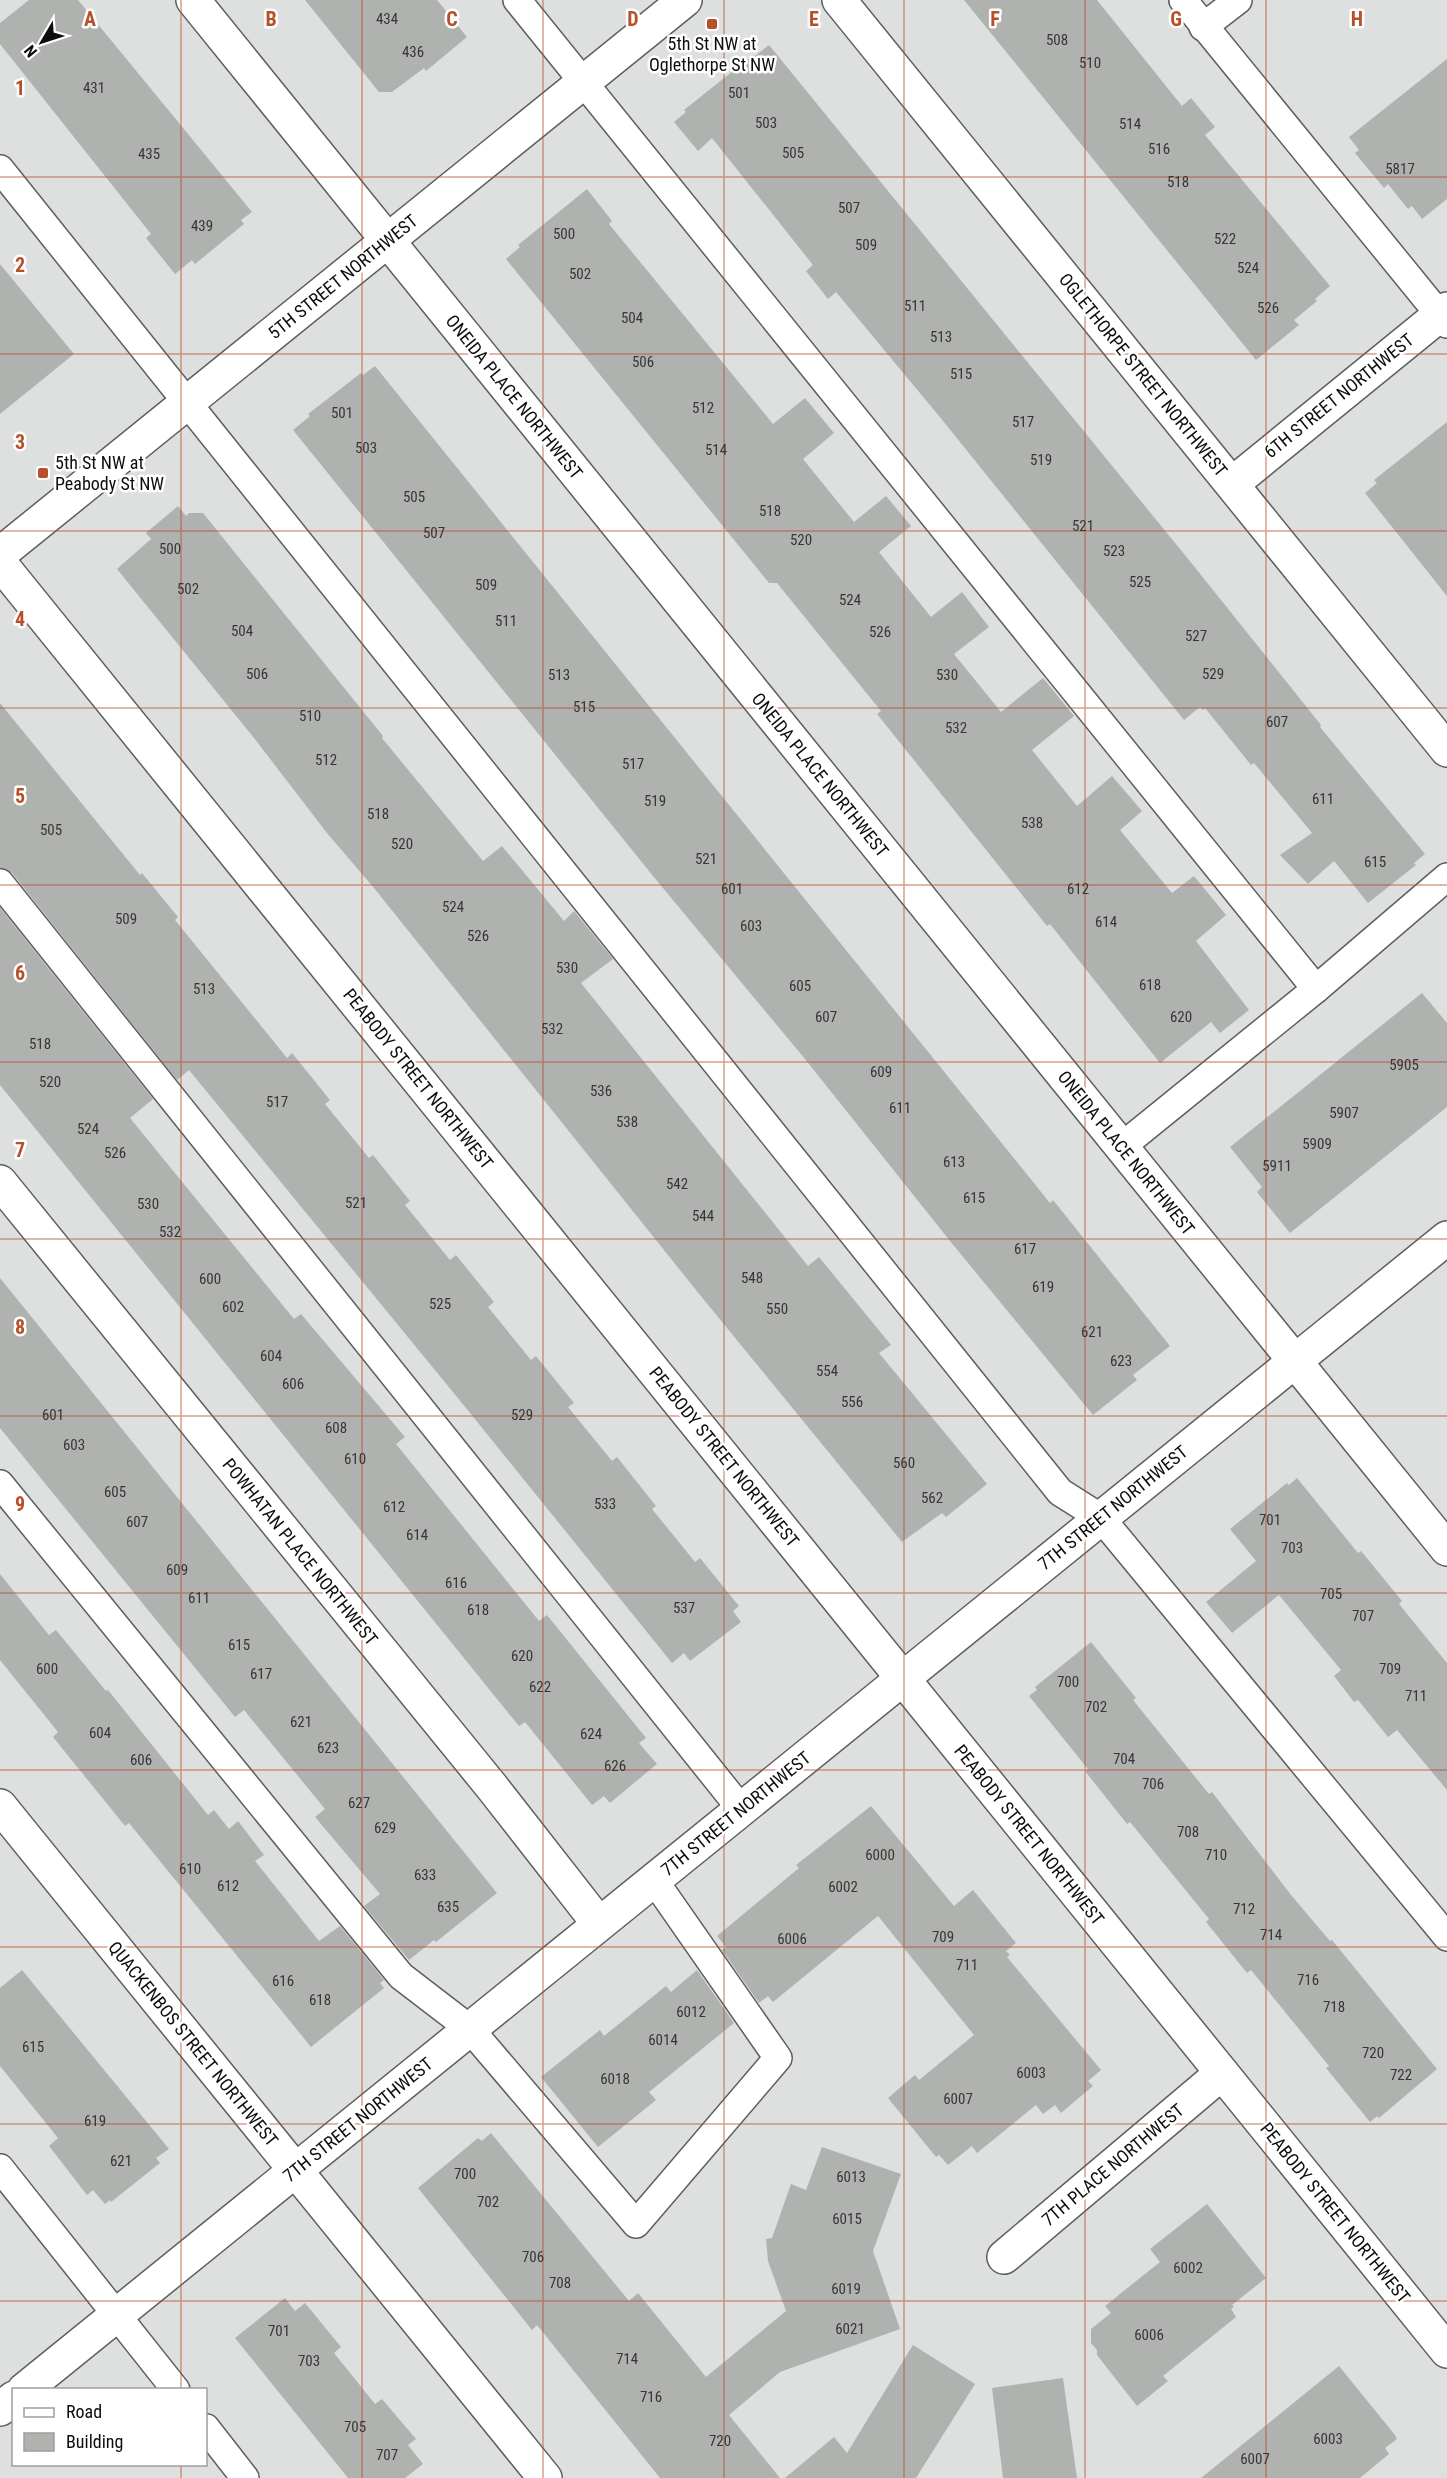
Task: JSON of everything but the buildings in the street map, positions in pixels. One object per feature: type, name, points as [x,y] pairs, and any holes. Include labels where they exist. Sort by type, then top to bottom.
[{"type":"street","name":"ONEIDA PLACE NORTHWEST","points":[[193,0],[1447,1549]]},
{"type":"street","name":"5TH STREET NORTHWEST","points":[[0,554],[685,0]]},
{"type":"street","name":"OGLETHORPE STREET NORTHWEST","points":[[839,0],[1447,750]]},
{"type":"street","name":"6TH STREET NORTHWEST","points":[[1232,484],[1445,316]]},
{"type":"street","name":"PEABODY STREET NORTHWEST","points":[[0,563],[1447,2351]]},
{"type":"street","name":"POWHATAN PLACE NORTHWEST","points":[[0,1182],[484,1778],[599,1924]]},
{"type":"street","name":"7TH STREET NORTHWEST","points":[[26,2388],[1447,1238]]},
{"type":"street","name":"QUACKENBOS STREET NORTHWEST","points":[[0,1806],[545,2478]]},
{"type":"street","name":"7TH PLACE NORTHWEST","points":[[1004,2257],[1222,2073]]},
{"type":"street","points":[[0,2409],[12,2400]]},
{"type":"lane","points":[[516,0],[1316,989]]},
{"type":"lane","points":[[1182,0],[1445,316]]},
{"type":"lane","points":[[1203,27],[1238,0]]},
{"type":"lane","points":[[0,169],[1060,1492],[1101,1518],[1447,1937]]},
{"type":"lane","points":[[1121,1147],[1316,989],[1447,878]]},
{"type":"lane","points":[[0,884],[741,1809]]},
{"type":"lane","points":[[0,1484],[401,1976],[470,2029],[636,2224],[778,2058],[654,1880]]},
{"type":"lane","points":[[0,2168],[174,2388]]},
{"type":"lane","points":[[207,2429],[245,2478]]},
{"type":"place","name":"5th St NW at Oglethorpe St NW","points":[[712,24]]},
{"type":"place","name":"5th St NW at Peabody St NW","points":[[43,473]]}]
